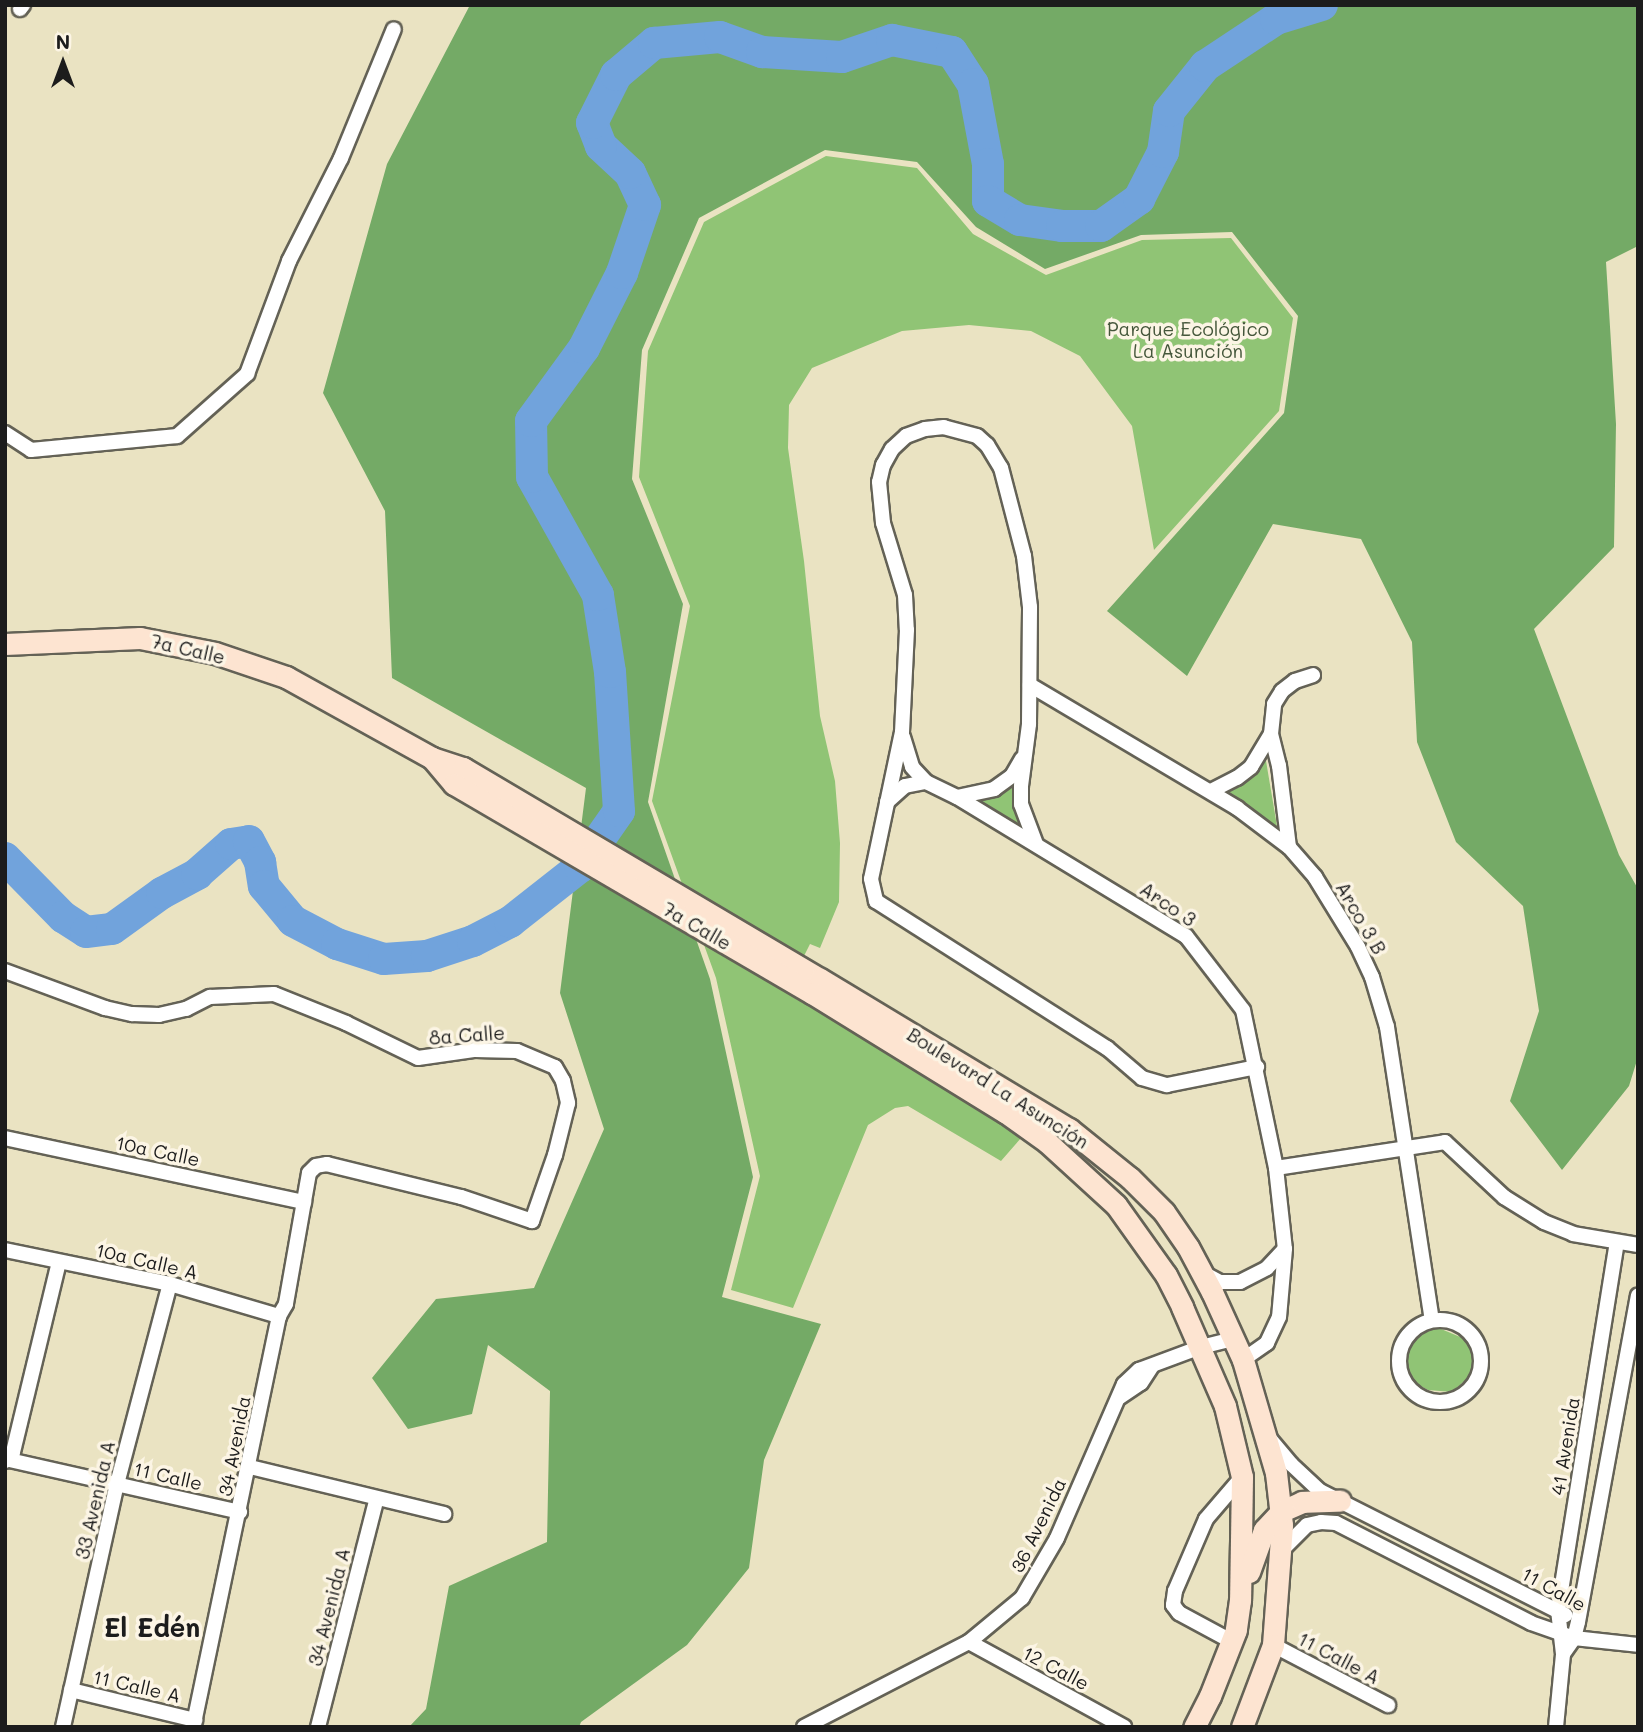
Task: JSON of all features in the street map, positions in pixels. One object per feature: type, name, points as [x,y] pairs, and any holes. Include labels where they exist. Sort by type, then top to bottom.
[{"type":"main road","name":"7a Calle","points":[[5,644],[140,638],[215,653],[286,677],[432,758],[458,776],[816,986],[967,1089]]},
{"type":"main road","name":"Boulevard La Asunción","points":[[816,986],[1069,1129],[1130,1178],[1164,1212],[1202,1273],[1242,1360],[1266,1434],[1282,1511],[1282,1550],[1273,1645],[1242,1727]]},
{"type":"main road","name":"Boulevard La Asunción","points":[[967,1089],[1047,1142],[1116,1205],[1166,1275],[1201,1347],[1224,1406],[1242,1476],[1240,1600],[1231,1641],[1210,1696],[1194,1727]]},
{"type":"main road","points":[[1116,1205],[1164,1212]]},
{"type":"main road","points":[[1240,1600],[1259,1541],[1282,1511],[1302,1502],[1340,1501]]},
{"type":"street","points":[[5,433],[32,450],[177,436],[247,374],[289,261],[341,158],[394,29]]},
{"type":"street","points":[[1036,845],[1021,804],[1030,685],[1028,586],[1001,468],[987,445],[961,429],[925,429],[906,436],[883,465],[878,482],[883,523],[905,595],[906,661],[902,732],[871,879],[876,901],[1107,1048],[1142,1078],[1167,1085],[1257,1067]]},
{"type":"street","points":[[1211,791],[1237,778],[1251,767],[1270,734],[1274,704],[1282,691],[1295,681],[1314,675]]},
{"type":"street","name":"Arco 3 B","points":[[1030,685],[1211,791],[1289,847],[1315,877],[1358,947],[1372,977],[1387,1027],[1432,1320]]},
{"type":"street","points":[[902,732],[912,767],[926,782]]},
{"type":"street","points":[[1270,734],[1279,766],[1289,847]]},
{"type":"street","points":[[957,797],[994,789],[1012,776],[1025,755]]},
{"type":"street","points":[[887,802],[905,786],[926,782]]},
{"type":"street","name":"Arco 3","points":[[926,782],[957,797],[1186,936],[1243,1010],[1276,1168],[1285,1249],[1279,1317],[1267,1343],[1242,1360]]},
{"type":"street","name":"8a Calle","points":[[5,971],[106,1009],[132,1014],[159,1015],[186,1009],[210,997],[274,994],[346,1023],[418,1058],[475,1050],[517,1051],[555,1068],[563,1081],[568,1103],[555,1155],[532,1222],[461,1197],[327,1164],[316,1166],[309,1173]]},
{"type":"street","name":"10a Calle","points":[[5,1138],[304,1202]]},
{"type":"street","points":[[1276,1168],[1446,1142],[1504,1197],[1544,1222],[1573,1234],[1638,1245]]},
{"type":"street","name":"34 Avenida","points":[[194,1723],[250,1467],[279,1316],[286,1304],[309,1173]]},
{"type":"street","name":"41 Avenida","points":[[1556,1727],[1563,1654],[1558,1633],[1558,1610],[1617,1243]]},
{"type":"street","points":[[1202,1273],[1220,1282],[1240,1282],[1268,1268],[1285,1249]]},
{"type":"street","name":"10a Calle A","points":[[5,1250],[170,1284],[279,1316]]},
{"type":"street","points":[[6,1460],[13,1452],[59,1262]]},
{"type":"street","name":"33 Avenida A","points":[[63,1727],[117,1485],[170,1284]]},
{"type":"street","name":"41 Avenida","points":[[1563,1654],[1574,1638],[1578,1622],[1638,1295]]},
{"type":"street","points":[[1446,1319],[1459,1324],[1478,1344],[1480,1372],[1464,1395],[1451,1401],[1424,1399],[1413,1392],[1399,1370],[1401,1344],[1409,1333],[1432,1320],[1446,1319]]},
{"type":"street","points":[[1201,1347],[1234,1339]]},
{"type":"street","name":"36 Avenida","points":[[804,1727],[969,1643],[1022,1598],[1057,1538],[1102,1429],[1120,1397],[1147,1377],[1152,1366],[1201,1347]]},
{"type":"street","name":"11 Calle","points":[[1266,1434],[1291,1464],[1320,1491],[1558,1610],[1578,1622],[1597,1639]]},
{"type":"street","name":"11 Calle","points":[[6,1460],[240,1512]]},
{"type":"street","points":[[250,1467],[444,1514]]},
{"type":"street","points":[[1231,1641],[1178,1613],[1173,1605],[1175,1591],[1206,1519],[1242,1476]]},
{"type":"street","name":"34 Avenida A","points":[[318,1727],[377,1498]]},
{"type":"street","name":"11 Calle","points":[[1282,1550],[1307,1525],[1321,1521],[1336,1524],[1509,1614],[1574,1638],[1597,1639]]},
{"type":"street","points":[[1597,1639],[1638,1645]]},
{"type":"street","name":"12 Calle","points":[[969,1643],[1124,1727]]},
{"type":"street","name":"11 Calle A","points":[[1273,1645],[1388,1705]]},
{"type":"street","name":"11 Calle A","points":[[71,1690],[194,1723]]},
{"type":"green space","points":[[470,5],[1638,5],[1638,246],[1606,262],[1616,424],[1614,547],[1534,629],[1619,855],[1638,889],[1638,1057],[1629,1086],[1562,1170],[1510,1101],[1539,1011],[1523,906],[1456,842],[1417,742],[1412,642],[1361,539],[1273,524],[1187,676],[1107,611],[1284,413],[1298,316],[1232,232],[1141,235],[1045,269],[976,227],[917,162],[825,150],[699,218],[642,350],[632,479],[683,604],[648,802],[710,979],[753,1177],[722,1297],[821,1324],[764,1460],[749,1568],[687,1645],[581,1722],[579,1727],[409,1727],[426,1709],[449,1586],[547,1542],[550,1391],[488,1345],[472,1414],[408,1429],[372,1378],[436,1299],[534,1288],[604,1129],[560,993],[586,788],[392,678],[385,511],[323,393],[387,164]]},
{"type":"green space","name":"Parque Ecológico La Asunción","points":[[826,156],[917,168],[973,234],[1046,275],[1142,240],[1231,238],[1293,318],[1279,411],[1154,550],[1132,426],[1080,356],[1031,331],[969,325],[902,331],[812,368],[789,405],[788,448],[804,561],[820,716],[835,781],[840,843],[839,902],[820,948],[810,944],[802,960],[785,952],[771,981],[976,1106],[1021,1138],[1001,1161],[908,1106],[895,1108],[868,1125],[793,1308],[731,1290],[760,1176],[716,978],[652,801],[690,606],[639,477],[648,351],[704,222]]},
{"type":"green space","points":[[1264,749],[1278,832],[1224,793],[1248,777]]},
{"type":"green space","points":[[1018,771],[1029,837],[967,799]]},
{"type":"green space","points":[[1434,1326],[1465,1339],[1471,1349],[1473,1365],[1470,1376],[1452,1392],[1428,1390],[1415,1383],[1403,1358],[1413,1335]]},
{"type":"waterway","points":[[5,858],[63,917],[86,932],[112,929],[162,893],[197,874],[231,844],[249,841],[260,862],[264,886],[293,921],[337,944],[384,959],[427,956],[473,941],[510,922],[580,867],[619,811],[610,672],[598,595],[532,477],[531,421],[584,348],[622,273],[645,205],[630,173],[601,146],[592,123],[616,75],[654,43],[720,37],[762,52],[842,57],[892,40],[952,52],[973,84],[988,164],[988,201],[1020,220],[1062,226],[1101,226],[1139,199],[1163,152],[1169,111],[1205,66],[1276,19],[1322,5]]},
{"type":"district","name":"El Edén","points":[[152,1628]]}]
